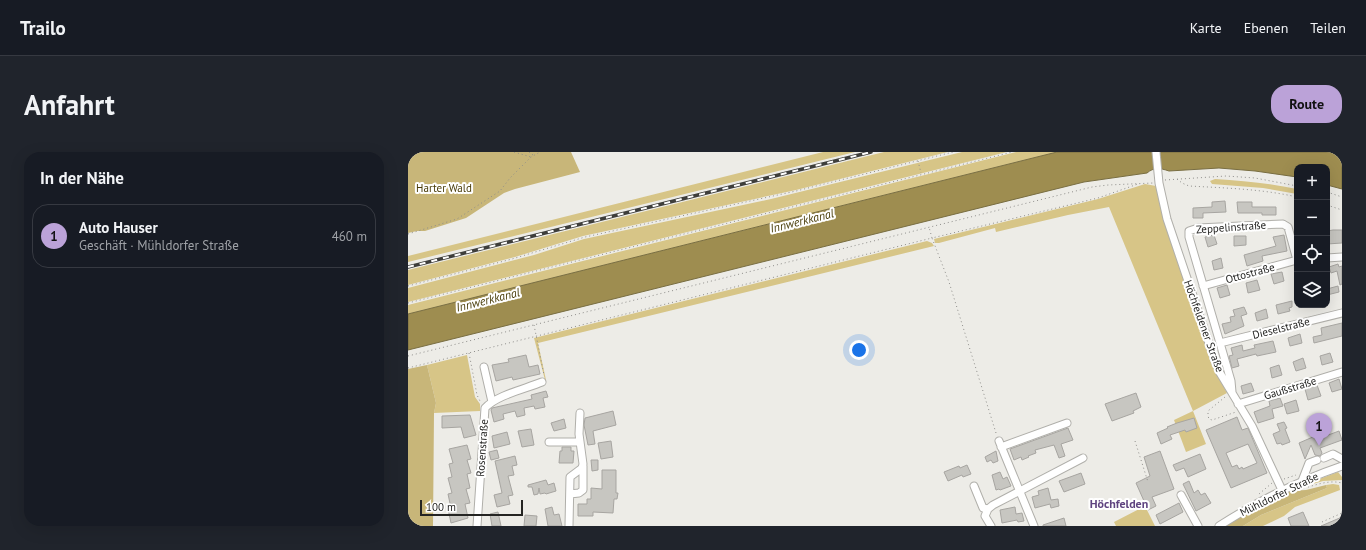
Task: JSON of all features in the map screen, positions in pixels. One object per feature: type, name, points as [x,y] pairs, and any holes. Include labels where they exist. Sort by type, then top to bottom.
[{"type":"street","name":"Höchfeldener Straße","points":[[1156,152],[1159,180],[1167,219],[1208,341],[1220,373],[1252,426],[1282,490]]},
{"type":"street","name":"Zeppelinstraße","points":[[1232,394],[1220,343],[1189,237],[1190,231],[1195,229],[1283,224],[1288,227],[1294,249]]},
{"type":"street","points":[[1330,258],[1342,257]]},
{"type":"street","name":"Ottostraße","points":[[1203,286],[1294,261]]},
{"type":"street","name":"Dieselstraße","points":[[1220,343],[1342,313]]},
{"type":"street","points":[[484,367],[492,402]]},
{"type":"street","name":"Gaußstraße","points":[[1240,407],[1342,372]]},
{"type":"street","name":"Rosenstraße","points":[[477,526],[485,408],[492,402],[542,382]]},
{"type":"street","points":[[570,494],[579,493],[583,490],[583,466],[579,426],[580,413]]},
{"type":"street","points":[[1034,526],[1000,444],[1067,423]]},
{"type":"street","points":[[549,442],[580,442]]},
{"type":"street","points":[[1303,484],[1309,463],[1333,454],[1342,459]]},
{"type":"street","points":[[991,526],[985,516],[988,509],[992,505],[1020,492],[1083,458]]},
{"type":"street","points":[[569,526],[570,477],[583,466]]},
{"type":"street","name":"Mühldorfer Straße","points":[[1218,526],[1282,490],[1303,484],[1342,466]]},
{"type":"street","points":[[974,486],[983,508],[988,509]]},
{"type":"street","points":[[1181,495],[1198,526]]},
{"type":"path","points":[[514,152],[531,157]]},
{"type":"path","points":[[529,152],[534,155]]},
{"type":"path","points":[[408,234],[457,220],[500,191],[510,178],[531,157],[540,152]]},
{"type":"path","points":[[408,286],[512,259],[585,237],[796,191],[953,152]]},
{"type":"path","points":[[408,303],[1012,152]]},
{"type":"path","points":[[918,160],[922,174]]},
{"type":"path","points":[[408,356],[929,226],[1092,187],[1159,180],[1226,176],[1255,178],[1294,185]]},
{"type":"path","points":[[1177,179],[1189,186],[1251,190],[1280,193],[1294,196]]},
{"type":"path","points":[[408,368],[1098,198],[1140,183]]},
{"type":"path","points":[[1330,193],[1342,197]]},
{"type":"path","points":[[1330,206],[1342,210]]},
{"type":"path","points":[[929,226],[932,238],[949,282],[1000,444]]},
{"type":"path","points":[[534,325],[536,340],[545,376],[542,382]]},
{"type":"path","points":[[469,353],[477,395],[485,408]]},
{"type":"path","points":[[1232,394],[1208,411],[1209,419],[1212,420],[1240,407]]},
{"type":"path","points":[[1136,441],[1148,482]]},
{"type":"path","points":[[1303,484],[1335,481],[1342,483]]},
{"type":"path","points":[[1322,522],[1342,513]]},
{"type":"shaded area","points":[[823,152],[855,152],[408,262],[408,256]]},
{"type":"shaded area","points":[[884,152],[948,152],[796,190],[583,236],[515,257],[408,285],[408,270]]},
{"type":"shaded area","points":[[962,152],[1007,152],[408,302],[408,288],[534,255],[584,239],[771,199]]},
{"type":"shaded area","points":[[1016,152],[1057,152],[408,314],[408,305]]},
{"type":"shaded area","points":[[1215,179],[1256,182],[1294,188],[1294,193],[1263,188],[1212,184],[1210,181]]},
{"type":"shaded area","points":[[1145,184],[1156,186],[1161,208],[1215,370],[1227,393],[1193,411],[1109,207],[996,232],[995,228],[939,243],[935,243],[934,239],[1098,199]]},
{"type":"shaded area","points":[[927,241],[932,243],[934,246],[538,343],[545,380],[534,338]]},
{"type":"shaded area","points":[[467,355],[475,397],[480,404],[480,411],[434,413],[436,403],[427,365]]},
{"type":"shaded area","points":[[1193,411],[1206,444],[1186,452],[1174,420]]},
{"type":"shaded area","points":[[1338,472],[1342,477],[1342,480],[1323,481],[1299,488],[1298,487]]},
{"type":"shaded area","points":[[1326,485],[1339,485],[1340,490],[1295,507],[1284,516],[1263,526],[1243,526],[1261,515],[1327,488]]},
{"type":"shaded area","points":[[1145,506],[1155,526],[1116,526],[1114,522]]},
{"type":"green space","name":"Harter Wald","points":[[408,152],[571,152],[580,172],[515,189],[504,193],[466,218],[425,231],[408,233]]},
{"type":"green space","points":[[427,365],[436,403],[434,413],[433,526],[408,526],[408,369]]},
{"type":"green space","points":[[1326,485],[1327,488],[1261,515],[1243,526],[1226,526],[1252,509],[1289,491],[1306,490]]},
{"type":"water","name":"Innwerkkanal","points":[[1057,152],[1342,152],[1342,189],[1330,186],[1330,164],[1294,164],[1294,177],[1219,168],[1169,171],[1155,169],[1147,173],[1084,182],[408,350],[408,314]]},
{"type":"building","points":[[1225,201],[1226,212],[1203,213],[1203,218],[1193,218],[1193,208],[1212,207],[1212,202]]},
{"type":"building","points":[[1237,202],[1252,202],[1252,207],[1276,207],[1276,215],[1262,215],[1262,213],[1238,213]]},
{"type":"building","points":[[1330,230],[1342,230],[1342,243],[1330,244]]},
{"type":"building","points":[[1214,235],[1217,244],[1208,247],[1205,237]]},
{"type":"building","points":[[1284,235],[1287,251],[1262,256],[1263,261],[1247,266],[1244,255],[1276,246],[1273,237]]},
{"type":"building","points":[[1234,236],[1246,236],[1246,245],[1234,246]]},
{"type":"building","points":[[1221,258],[1223,268],[1214,270],[1212,261]]},
{"type":"building","points":[[1338,264],[1339,267],[1342,266],[1342,284],[1340,285],[1337,271],[1331,273],[1330,267]]},
{"type":"building","points":[[1282,272],[1284,281],[1274,284],[1271,274]]},
{"type":"building","points":[[1257,280],[1260,290],[1248,293],[1246,283]]},
{"type":"building","points":[[1227,285],[1230,295],[1220,298],[1217,288]]},
{"type":"building","points":[[1338,286],[1339,292],[1330,294],[1330,288]]},
{"type":"building","points":[[1292,301],[1292,307],[1289,308],[1290,311],[1278,314],[1276,305]]},
{"type":"building","points":[[1244,307],[1247,314],[1241,316],[1244,326],[1225,334],[1222,324],[1231,322],[1230,317],[1235,316],[1233,310]]},
{"type":"building","points":[[1266,309],[1268,318],[1257,321],[1255,313]]},
{"type":"building","points":[[1342,323],[1342,336],[1314,343],[1313,337],[1322,335],[1321,328]]},
{"type":"building","points":[[1300,334],[1302,343],[1290,346],[1288,338]]},
{"type":"building","points":[[1273,341],[1276,352],[1257,356],[1256,354],[1237,359],[1239,366],[1232,368],[1229,356],[1233,355],[1231,348],[1242,345],[1243,351],[1255,348],[1254,345]]},
{"type":"building","points":[[1330,353],[1333,362],[1322,365],[1320,356]]},
{"type":"building","points":[[526,355],[529,367],[538,365],[540,374],[513,380],[512,377],[496,381],[492,365],[509,362],[508,359]]},
{"type":"building","points":[[1303,358],[1306,368],[1296,371],[1293,362]]},
{"type":"building","points":[[1279,365],[1282,375],[1272,378],[1270,368]]},
{"type":"building","points":[[1339,379],[1342,389],[1332,392],[1329,383]]},
{"type":"building","points":[[1251,383],[1254,391],[1243,394],[1241,386]]},
{"type":"building","points":[[1317,385],[1321,396],[1308,400],[1305,389]]},
{"type":"building","points":[[546,391],[548,397],[543,398],[545,407],[535,409],[534,406],[524,408],[525,415],[517,417],[515,411],[503,414],[504,419],[494,422],[491,410],[492,408],[532,399],[531,395]]},
{"type":"building","points":[[1136,393],[1141,407],[1133,411],[1134,413],[1112,421],[1105,404]]},
{"type":"building","points":[[1280,398],[1283,406],[1272,409],[1274,418],[1258,423],[1254,412],[1270,406],[1269,401]]},
{"type":"building","points":[[1296,400],[1299,411],[1287,414],[1284,404]]},
{"type":"building","points":[[613,411],[616,425],[593,431],[595,444],[588,445],[584,425],[585,418]]},
{"type":"building","points":[[470,415],[476,435],[464,438],[461,427],[442,428],[442,416]]},
{"type":"building","points":[[1237,417],[1242,430],[1248,428],[1267,473],[1231,488],[1206,430]],"holes":[[[1248,444],[1257,463],[1243,469],[1242,467],[1239,469],[1237,465],[1232,467],[1226,453]]]},
{"type":"building","points":[[1194,418],[1197,428],[1170,435],[1172,439],[1161,444],[1157,433],[1168,428],[1167,427]]},
{"type":"building","points":[[564,419],[566,428],[554,431],[551,423]]},
{"type":"building","points":[[1284,422],[1290,442],[1282,445],[1281,443],[1277,444],[1273,434],[1280,431],[1277,424]]},
{"type":"building","points":[[1068,428],[1073,440],[1061,444],[1065,456],[1059,458],[1054,445],[1035,450],[1036,453],[1022,460],[1021,457],[1014,460],[1010,449]]},
{"type":"building","points":[[531,429],[534,445],[522,447],[518,431]]},
{"type":"building","points":[[1339,431],[1342,440],[1320,448],[1322,453],[1320,456],[1315,455],[1311,445],[1305,459],[1299,443],[1322,433],[1323,437]]},
{"type":"building","points":[[507,432],[510,444],[494,448],[492,436]]},
{"type":"building","points":[[611,441],[613,457],[601,459],[598,443]]},
{"type":"building","points":[[467,445],[471,459],[467,460],[471,473],[467,474],[470,488],[466,489],[470,503],[465,504],[468,518],[451,523],[448,509],[451,508],[448,494],[452,493],[448,478],[452,477],[449,464],[453,463],[449,449]]},
{"type":"building","points":[[562,447],[571,447],[571,451],[574,451],[573,463],[559,463],[560,451],[562,451]]},
{"type":"building","points":[[497,450],[499,458],[491,460],[489,452]]},
{"type":"building","points":[[996,451],[998,461],[993,463],[991,460],[987,462],[985,457]]},
{"type":"building","points":[[1160,451],[1174,489],[1152,497],[1156,506],[1148,510],[1136,483],[1150,476],[1144,457]]},
{"type":"building","points":[[1200,454],[1206,469],[1188,477],[1184,468],[1176,471],[1173,465]]},
{"type":"building","points":[[515,456],[517,465],[512,466],[514,475],[508,476],[513,495],[508,496],[510,504],[497,507],[494,495],[502,493],[495,461]]},
{"type":"building","points":[[591,460],[598,460],[598,470],[592,471]]},
{"type":"building","points":[[967,465],[971,474],[963,477],[962,475],[948,481],[944,472],[959,466],[960,468]]},
{"type":"building","points":[[602,470],[616,470],[616,493],[618,493],[617,499],[614,499],[613,513],[593,512],[593,516],[578,516],[578,504],[587,504],[587,499],[591,499],[591,488],[602,489]]},
{"type":"building","points":[[1000,472],[1003,479],[1007,477],[1011,486],[996,490],[992,475]]},
{"type":"building","points":[[1081,473],[1085,484],[1064,492],[1059,481]]},
{"type":"building","points":[[546,480],[548,485],[554,483],[556,491],[540,494],[539,488],[538,494],[534,495],[532,487],[528,487],[528,485]]},
{"type":"building","points":[[1189,481],[1194,493],[1198,490],[1201,495],[1205,493],[1211,503],[1196,511],[1183,484]]},
{"type":"building","points":[[1048,488],[1051,500],[1058,499],[1059,506],[1051,508],[1050,504],[1035,508],[1032,497],[1039,495],[1038,491]]},
{"type":"building","points":[[1179,503],[1183,512],[1160,524],[1156,515]]},
{"type":"building","points":[[552,507],[554,515],[559,514],[562,526],[548,526],[545,509]]},
{"type":"building","points":[[1015,507],[1016,514],[1022,513],[1024,521],[1018,522],[1017,520],[1002,523],[1000,510]]},
{"type":"building","points":[[498,512],[501,526],[492,526],[490,514]]},
{"type":"building","points":[[1303,512],[1309,526],[1291,526],[1288,518]]},
{"type":"building","points":[[525,515],[537,516],[536,526],[524,526]]},
{"type":"building","points":[[1342,517],[1342,526],[1321,526]]},
{"type":"building","points":[[1064,518],[1066,526],[1043,526],[1043,525]]},
{"type":"railway","points":[[408,267],[871,152]]},
{"type":"place","name":"Auto Hauser","points":[[1319,446]]},
{"type":"district","name":"Höchfelden","points":[[1119,504]]}]
